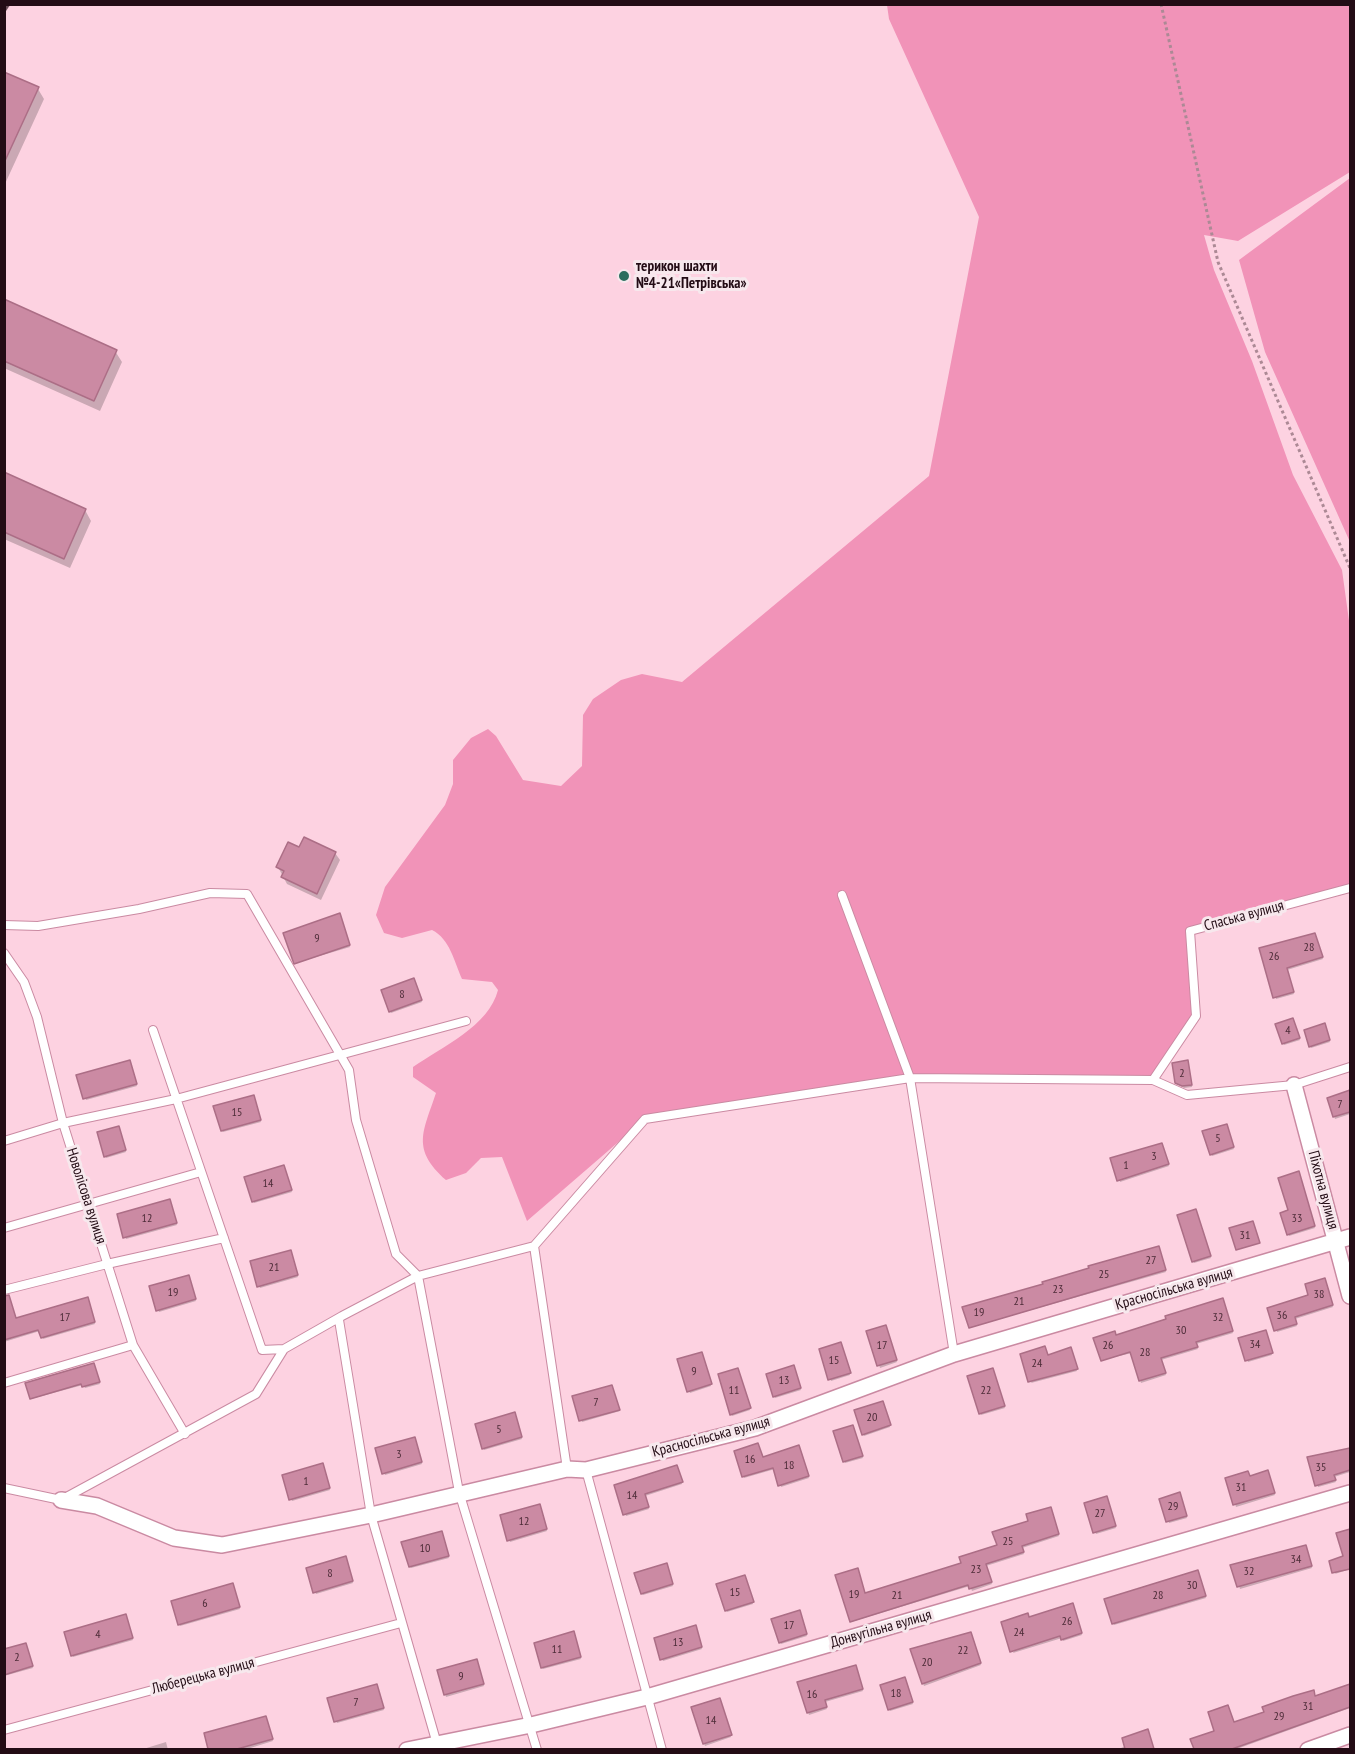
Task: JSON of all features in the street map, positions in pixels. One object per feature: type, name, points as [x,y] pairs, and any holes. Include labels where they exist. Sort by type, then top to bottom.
[{"type":"street","name":"Піхотна вулиця","points":[[1294,1085],[1344,1239],[1350,1296]]},
{"type":"street","name":"Красносільська вулиця","points":[[61,1500],[97,1506],[174,1538],[222,1545],[371,1515],[459,1492],[567,1469],[585,1470],[755,1428],[954,1354],[1344,1239]]},
{"type":"street","name":"Донвугільна вулиця","points":[[407,1749],[438,1746],[647,1697],[1350,1492]]},
{"type":"street","points":[[1308,1749],[1350,1735]]},
{"type":"lane","name":"Спаська вулиця","points":[[1153,1080],[1196,1016],[1190,931],[1350,888]]},
{"type":"lane","points":[[4,925],[38,926],[139,909],[210,893],[248,894],[349,1070],[357,1120],[396,1254],[418,1276],[459,1492],[537,1749]]},
{"type":"lane","points":[[842,895],[910,1078],[954,1354]]},
{"type":"lane","name":"Новолісова вулиця","points":[[4,953],[24,982],[37,1017],[63,1124],[133,1345],[184,1434]]},
{"type":"lane","points":[[4,1142],[63,1124],[177,1099],[466,1021]]},
{"type":"lane","points":[[153,1030],[262,1350],[284,1349],[418,1276],[534,1246],[645,1119],[910,1078],[1153,1080],[1187,1095],[1294,1085],[1350,1067]]},
{"type":"lane","points":[[4,1228],[201,1172]]},
{"type":"lane","points":[[4,1290],[107,1263],[224,1238]]},
{"type":"lane","points":[[534,1246],[567,1469]]},
{"type":"lane","points":[[339,1320],[371,1515],[438,1746]]},
{"type":"lane","points":[[4,1383],[133,1345]]},
{"type":"lane","points":[[4,1488],[61,1500],[256,1394],[284,1349]]},
{"type":"lane","points":[[585,1470],[662,1749]]},
{"type":"lane","name":"Люберецька вулиця","points":[[4,1730],[401,1623]]},
{"type":"path","points":[[1161,4],[1218,262],[1350,568]]},
{"type":"shaded area","points":[[887,5],[1350,5],[1350,172],[1238,241],[1204,235],[1214,270],[1252,361],[1293,475],[1342,570],[1350,628],[1350,888],[1190,931],[1196,1016],[1153,1080],[910,1078],[645,1119],[527,1221],[502,1157],[481,1158],[466,1173],[446,1180],[435,1169],[428,1159],[423,1140],[424,1129],[436,1093],[413,1077],[413,1067],[475,1025],[493,1003],[498,990],[492,982],[462,979],[447,945],[432,930],[402,938],[384,933],[376,915],[385,887],[445,805],[453,784],[453,760],[471,738],[488,729],[496,736],[523,780],[561,786],[582,766],[583,715],[593,699],[621,680],[642,674],[682,682],[929,476],[979,217],[889,19]]},
{"type":"shaded area","points":[[1350,178],[1350,542],[1265,352],[1239,260]]},
{"type":"building","points":[[4,72],[39,87],[4,163]]},
{"type":"building","points":[[4,299],[117,350],[94,401],[4,361]]},
{"type":"building","points":[[4,472],[86,509],[64,559],[4,532]]},
{"type":"building","points":[[304,837],[336,852],[317,894],[281,877],[284,871],[276,867],[288,842],[299,847]]},
{"type":"building","points":[[340,913],[350,945],[294,964],[283,933]]},
{"type":"building","points":[[1315,933],[1323,957],[1287,968],[1294,992],[1273,998],[1259,948]]},
{"type":"building","points":[[414,978],[422,1000],[389,1012],[381,990]]},
{"type":"building","points":[[1293,1018],[1300,1038],[1282,1044],[1275,1024]]},
{"type":"building","points":[[1325,1023],[1330,1040],[1309,1047],[1304,1030]]},
{"type":"building","points":[[130,1060],[137,1084],[83,1099],[76,1075]]},
{"type":"building","points":[[1188,1060],[1192,1085],[1182,1086],[1175,1083],[1172,1063]]},
{"type":"building","points":[[1350,1090],[1350,1112],[1333,1117],[1327,1098]]},
{"type":"building","points":[[254,1095],[261,1120],[221,1131],[213,1106]]},
{"type":"building","points":[[1227,1124],[1234,1147],[1210,1155],[1202,1131]]},
{"type":"building","points":[[119,1126],[126,1150],[104,1157],[97,1132]]},
{"type":"building","points":[[1162,1143],[1169,1164],[1117,1181],[1110,1158]]},
{"type":"building","points":[[284,1165],[292,1190],[252,1202],[244,1177]]},
{"type":"building","points":[[1299,1171],[1315,1226],[1287,1235],[1280,1213],[1288,1210],[1278,1178]]},
{"type":"building","points":[[170,1199],[177,1223],[123,1238],[117,1214]]},
{"type":"building","points":[[1196,1209],[1211,1256],[1192,1262],[1177,1215]]},
{"type":"building","points":[[1253,1221],[1260,1243],[1236,1250],[1229,1228]]},
{"type":"building","points":[[1159,1246],[1166,1270],[969,1328],[962,1307],[1043,1284],[1042,1282],[1089,1268],[1088,1266]]},
{"type":"building","points":[[291,1250],[298,1275],[257,1287],[250,1261]]},
{"type":"building","points":[[189,1275],[196,1299],[156,1311],[149,1286]]},
{"type":"building","points":[[1325,1278],[1333,1305],[1295,1317],[1297,1324],[1274,1331],[1267,1308],[1308,1295],[1305,1284]]},
{"type":"building","points":[[9,1295],[16,1318],[88,1297],[95,1322],[41,1338],[38,1330],[4,1340],[4,1296]]},
{"type":"building","points":[[1223,1298],[1233,1331],[1196,1342],[1198,1347],[1161,1358],[1166,1373],[1139,1381],[1130,1352],[1101,1361],[1093,1338],[1115,1331],[1116,1335],[1166,1319],[1165,1316]]},
{"type":"building","points":[[886,1325],[897,1360],[877,1366],[866,1331]]},
{"type":"building","points":[[1266,1330],[1273,1353],[1245,1361],[1238,1338]]},
{"type":"building","points":[[841,1342],[851,1373],[828,1380],[819,1349]]},
{"type":"building","points":[[1045,1346],[1048,1355],[1071,1347],[1078,1369],[1028,1382],[1020,1354]]},
{"type":"building","points":[[702,1352],[712,1384],[687,1392],[677,1359]]},
{"type":"building","points":[[94,1363],[100,1382],[82,1387],[81,1384],[30,1399],[25,1383]]},
{"type":"building","points":[[794,1365],[801,1388],[773,1397],[766,1374]]},
{"type":"building","points":[[738,1368],[751,1408],[730,1415],[718,1374]]},
{"type":"building","points":[[993,1368],[1005,1406],[979,1414],[967,1376]]},
{"type":"building","points":[[612,1385],[620,1410],[579,1421],[572,1396]]},
{"type":"building","points":[[883,1401],[891,1425],[862,1435],[854,1410]]},
{"type":"building","points":[[515,1412],[522,1437],[482,1449],[475,1424]]},
{"type":"building","points":[[853,1425],[863,1456],[843,1462],[833,1431]]},
{"type":"building","points":[[415,1437],[422,1462],[382,1474],[375,1448]]},
{"type":"building","points":[[758,1443],[763,1457],[799,1445],[809,1476],[778,1486],[773,1468],[742,1477],[734,1451]]},
{"type":"building","points":[[1350,1448],[1350,1470],[1334,1475],[1336,1480],[1315,1486],[1307,1457]]},
{"type":"building","points":[[323,1463],[330,1488],[289,1500],[282,1475]]},
{"type":"building","points":[[677,1465],[683,1482],[645,1494],[649,1507],[623,1515],[614,1485]]},
{"type":"building","points":[[1268,1470],[1275,1493],[1233,1505],[1225,1478],[1248,1471],[1250,1476]]},
{"type":"building","points":[[1180,1492],[1187,1516],[1166,1522],[1159,1499]]},
{"type":"building","points":[[1107,1496],[1116,1526],[1093,1533],[1084,1503]]},
{"type":"building","points":[[540,1504],[547,1529],[507,1541],[500,1515]]},
{"type":"building","points":[[1051,1507],[1059,1534],[1022,1546],[1024,1552],[986,1564],[992,1582],[969,1589],[968,1585],[850,1622],[835,1575],[858,1568],[865,1593],[961,1563],[959,1557],[997,1545],[992,1532],[1028,1521],[1026,1514]]},
{"type":"building","points":[[1350,1529],[1350,1569],[1332,1573],[1329,1561],[1343,1556],[1336,1533]]},
{"type":"building","points":[[442,1531],[449,1556],[409,1567],[401,1542]]},
{"type":"building","points":[[1306,1545],[1312,1566],[1237,1587],[1230,1565]]},
{"type":"building","points":[[346,1556],[353,1581],[313,1593],[306,1568]]},
{"type":"building","points":[[667,1563],[673,1584],[641,1594],[634,1573]]},
{"type":"building","points":[[1198,1570],[1206,1596],[1112,1624],[1104,1599]]},
{"type":"building","points":[[745,1575],[754,1602],[725,1611],[716,1584]]},
{"type":"building","points":[[233,1583],[240,1607],[178,1625],[171,1601]]},
{"type":"building","points":[[1073,1603],[1082,1633],[1061,1640],[1060,1636],[1010,1652],[1001,1622],[1028,1613],[1029,1617]]},
{"type":"building","points":[[800,1610],[807,1634],[779,1643],[771,1619]]},
{"type":"building","points":[[126,1614],[133,1638],[71,1656],[64,1632]]},
{"type":"building","points":[[696,1625],[702,1647],[660,1660],[654,1638]]},
{"type":"building","points":[[574,1631],[581,1657],[541,1668],[534,1643]]},
{"type":"building","points":[[971,1632],[981,1663],[922,1684],[910,1649]]},
{"type":"building","points":[[26,1643],[33,1666],[4,1675],[4,1649]]},
{"type":"building","points":[[477,1659],[484,1684],[444,1695],[437,1670]]},
{"type":"building","points":[[856,1665],[863,1689],[825,1700],[827,1707],[807,1713],[797,1682]]},
{"type":"building","points":[[905,1677],[913,1702],[888,1710],[880,1685]]},
{"type":"building","points":[[377,1684],[384,1708],[334,1722],[327,1698]]},
{"type":"building","points":[[1350,1684],[1350,1707],[1232,1749],[1194,1749],[1190,1739],[1214,1731],[1208,1712],[1228,1705],[1234,1722],[1264,1712],[1262,1707],[1293,1696],[1314,1690],[1315,1696]]},
{"type":"building","points":[[720,1698],[732,1735],[703,1744],[691,1707]]},
{"type":"building","points":[[266,1716],[273,1739],[237,1749],[208,1749],[204,1733]]},
{"type":"building","points":[[1148,1729],[1154,1749],[1125,1749],[1122,1738]]},
{"type":"railway","points":[[4,10],[8,4]]},
{"type":"place","name":"терикон шахти №4-21«Петрівська»","points":[[624,276]]}]
